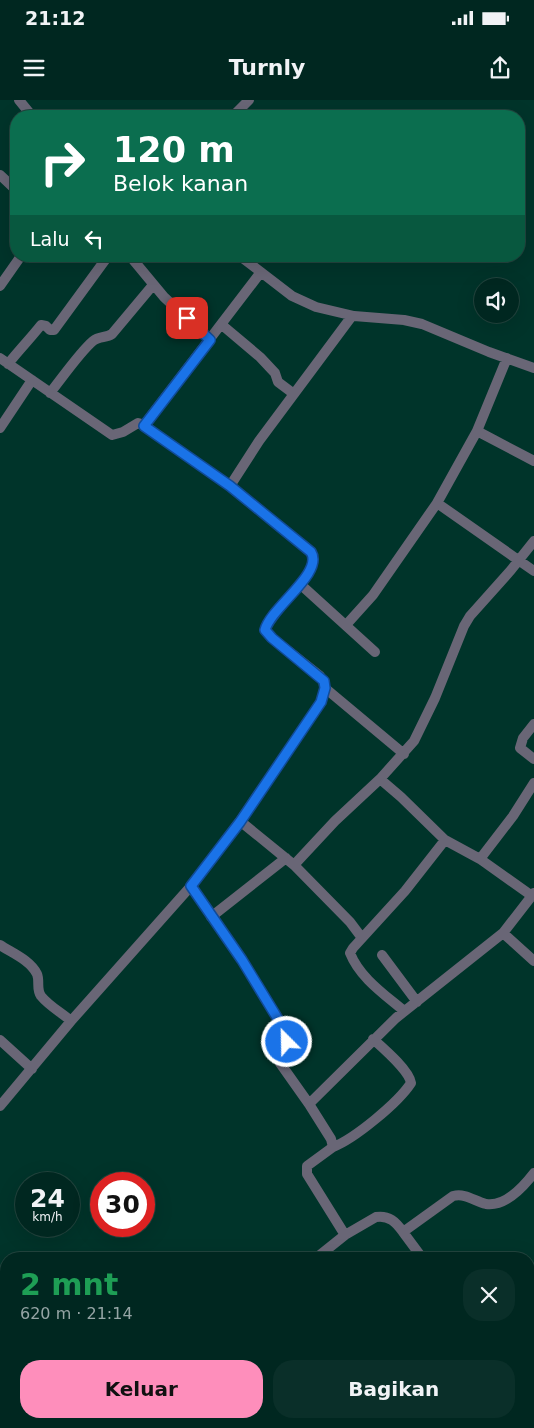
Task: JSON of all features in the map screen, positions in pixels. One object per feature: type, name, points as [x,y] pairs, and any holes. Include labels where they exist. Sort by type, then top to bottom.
[{"type":"street","points":[[18,100],[27,110]]},
{"type":"street","points":[[239,110],[249,100]]},
{"type":"street","points":[[0,175],[10,184]]},
{"type":"street","points":[[0,286],[16,262]]},
{"type":"street","points":[[0,1106],[71,1021],[191,886],[240,822],[321,702],[325,688],[324,681],[320,676],[272,638],[265,630],[277,609],[300,584],[312,567],[314,558],[311,552],[230,486],[144,426],[138,423],[117,435],[112,435],[4,361],[29,342],[41,325],[54,330],[104,262]]},
{"type":"street","points":[[135,262],[179,312],[210,340]]},
{"type":"street","points":[[248,262],[292,296],[316,307],[352,316],[397,319],[422,324],[534,368]]},
{"type":"street","points":[[144,426],[261,272]]},
{"type":"street","points":[[50,393],[89,345],[98,338],[112,334],[153,284]]},
{"type":"street","points":[[230,486],[259,441],[352,316]]},
{"type":"street","points":[[222,325],[254,351],[275,373],[278,382],[294,394]]},
{"type":"street","points":[[346,625],[373,595],[437,503],[476,431],[506,358]]},
{"type":"street","points":[[1,424],[32,380]]},
{"type":"street","points":[[476,431],[534,461]]},
{"type":"street","points":[[437,503],[534,571]]},
{"type":"street","points":[[211,917],[290,861],[380,779],[404,754],[420,732],[464,626],[534,541]]},
{"type":"street","points":[[300,584],[375,652]]},
{"type":"street","points":[[325,688],[404,754]]},
{"type":"street","points":[[534,724],[524,738],[520,748],[534,759]]},
{"type":"street","points":[[308,1104],[404,1011],[503,933],[533,895],[480,859],[445,840],[380,779]]},
{"type":"street","points":[[480,859],[513,816],[534,783]]},
{"type":"street","points":[[240,822],[290,861],[350,922],[362,938]]},
{"type":"street","points":[[404,1011],[359,970],[352,957],[351,950],[405,891],[445,840]]},
{"type":"street","points":[[191,886],[242,960],[286,1032],[287,1042],[278,1058],[280,1063],[331,1139],[333,1147]]},
{"type":"street","points":[[503,933],[534,961]]},
{"type":"street","points":[[0,945],[22,958],[34,969],[37,974],[38,989],[41,995],[71,1021]]},
{"type":"street","points":[[382,955],[417,1002]]},
{"type":"street","points":[[345,1235],[307,1174],[307,1166],[333,1147],[347,1141],[359,1132],[385,1110],[410,1083],[410,1079],[395,1060],[373,1039]]},
{"type":"street","points":[[0,1040],[32,1069]]},
{"type":"street","points":[[403,1232],[453,1196],[460,1194],[487,1204],[498,1203],[512,1195],[533,1176]]},
{"type":"street","points":[[324,1252],[345,1235],[376,1217],[382,1216],[392,1220],[418,1252]]},
{"type":"route","points":[[187,318],[210,340],[144,426],[230,486],[311,552],[314,558],[311,570],[277,609],[265,630],[324,681],[325,688],[321,702],[240,822],[191,886],[242,960],[286,1032],[287,1042]]}]
